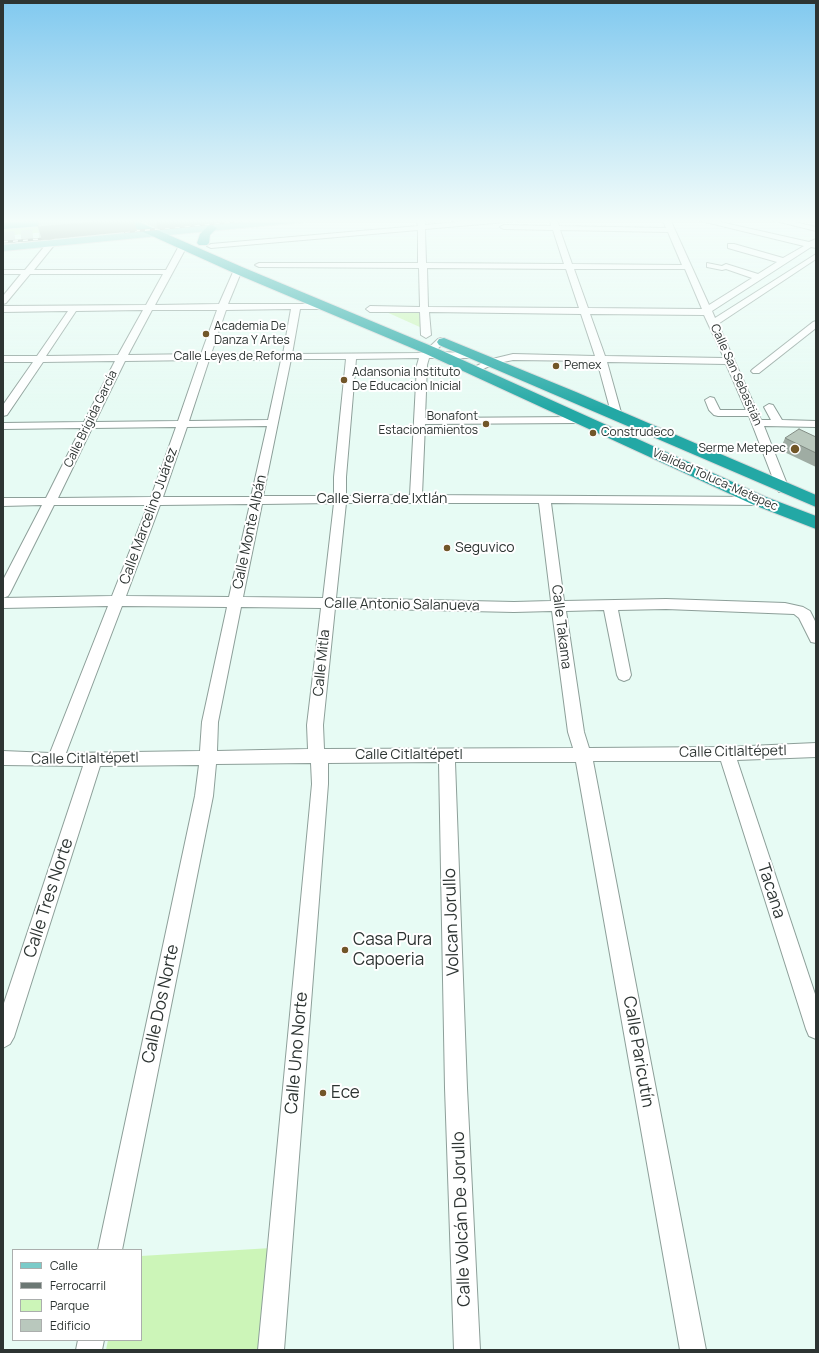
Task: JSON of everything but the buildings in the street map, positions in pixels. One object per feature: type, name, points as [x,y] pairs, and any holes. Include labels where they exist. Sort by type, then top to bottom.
[{"type":"highway","name":"Vialidad Toluca-Metepec","points":[[268,282],[406,341],[434,351],[472,371],[579,420],[760,501],[816,523]]},
{"type":"highway","points":[[364,307],[398,322]]},
{"type":"highway","name":"Vialidad Toluca-Metepec","points":[[412,328],[426,334],[434,351]]},
{"type":"highway","points":[[394,356],[402,350],[406,341]]},
{"type":"highway","name":"Vialidad Toluca-Metepec","points":[[434,351],[474,355],[571,395],[783,489],[816,502]]},
{"type":"highway","points":[[545,404],[548,412],[548,420]]},
{"type":"street","points":[[3,301],[18,282]]},
{"type":"street","name":"Calle Brígida García","points":[[3,593],[122,357],[163,282]]},
{"type":"street","name":"Calle Marcelino Juárez","points":[[55,760],[168,467],[181,423],[204,357],[233,282]]},
{"type":"street","points":[[423,282],[426,334]]},
{"type":"street","points":[[574,282],[601,359],[617,416]]},
{"type":"street","name":"Calle San Sebastián","points":[[694,282],[755,418],[783,489]]},
{"type":"street","points":[[364,307],[424,309],[707,311],[750,282]]},
{"type":"street","points":[[713,323],[776,282]]},
{"type":"street","name":"Calle Monte Albán","points":[[208,758],[210,722],[287,356],[296,306]]},
{"type":"street","points":[[3,309],[326,306]]},
{"type":"street","points":[[3,413],[74,308]]},
{"type":"street","points":[[756,371],[816,324]]},
{"type":"street","points":[[416,499],[422,372],[434,351]]},
{"type":"street","name":"Calle Leyes de Reforma","points":[[3,359],[394,356],[434,351]]},
{"type":"street","name":"Calle Mitla","points":[[318,756],[315,744],[315,725],[340,499],[340,477],[351,356]]},
{"type":"street","points":[[472,371],[491,362],[513,357],[730,361]]},
{"type":"street","points":[[710,400],[714,410],[718,413],[778,423],[816,424]]},
{"type":"street","points":[[769,407],[778,423]]},
{"type":"street","points":[[419,421],[579,420]]},
{"type":"street","points":[[3,426],[273,423]]},
{"type":"street","name":"Calle Sierra de Ixtlán","points":[[3,502],[340,499],[760,501]]},
{"type":"street","name":"Calle Takama","points":[[544,499],[569,688],[576,732],[583,754]]},
{"type":"street","name":"Calle Antonio Salanueva","points":[[3,603],[117,601],[328,603],[465,607],[666,604],[790,608],[808,616]]},
{"type":"street","points":[[610,604],[624,675]]},
{"type":"street","points":[[808,616],[816,638]]},
{"type":"street","name":"Calle Citlaltépetl","points":[[4,762],[94,759],[318,756],[727,754],[816,750]]},
{"type":"street","name":"Calle Paricutín","points":[[583,754],[693,1350]]},
{"type":"street","name":"Tacana","points":[[727,754],[816,1029]]},
{"type":"street","name":"Calle Uno Norte","points":[[271,1350],[320,784],[320,765],[318,756]]},
{"type":"street","name":"Volcan Jorullo","points":[[447,756],[456,1088]]},
{"type":"street","name":"Calle Dos Norte","points":[[110,1249],[208,778],[208,758]]},
{"type":"street","name":"Calle Tres Norte","points":[[3,1037],[94,759]]},
{"type":"street","name":"Calle Volcán De Jorullo","points":[[456,1088],[468,1350]]},
{"type":"green space","points":[[384,311],[419,312],[422,328]]},
{"type":"green space","points":[[271,1248],[262,1350],[106,1350],[108,1341],[142,1341],[142,1256]]},
{"type":"place","name":"Academia De Danza Y Artes","points":[[206,334]]},
{"type":"place","name":"Pemex","points":[[556,366]]},
{"type":"place","name":"Adansonia Instituto De Educacion Inicial","points":[[344,380]]},
{"type":"place","name":"Bonafont Estacionamientos","points":[[486,424]]},
{"type":"place","name":"Construdeco","points":[[593,433]]},
{"type":"place","name":"Serme Metepec","points":[[795,449]]},
{"type":"place","name":"Seguvico","points":[[447,548]]},
{"type":"place","name":"Casa Pura Capoeria","points":[[345,950]]},
{"type":"place","name":"Ece","points":[[323,1093]]}]
